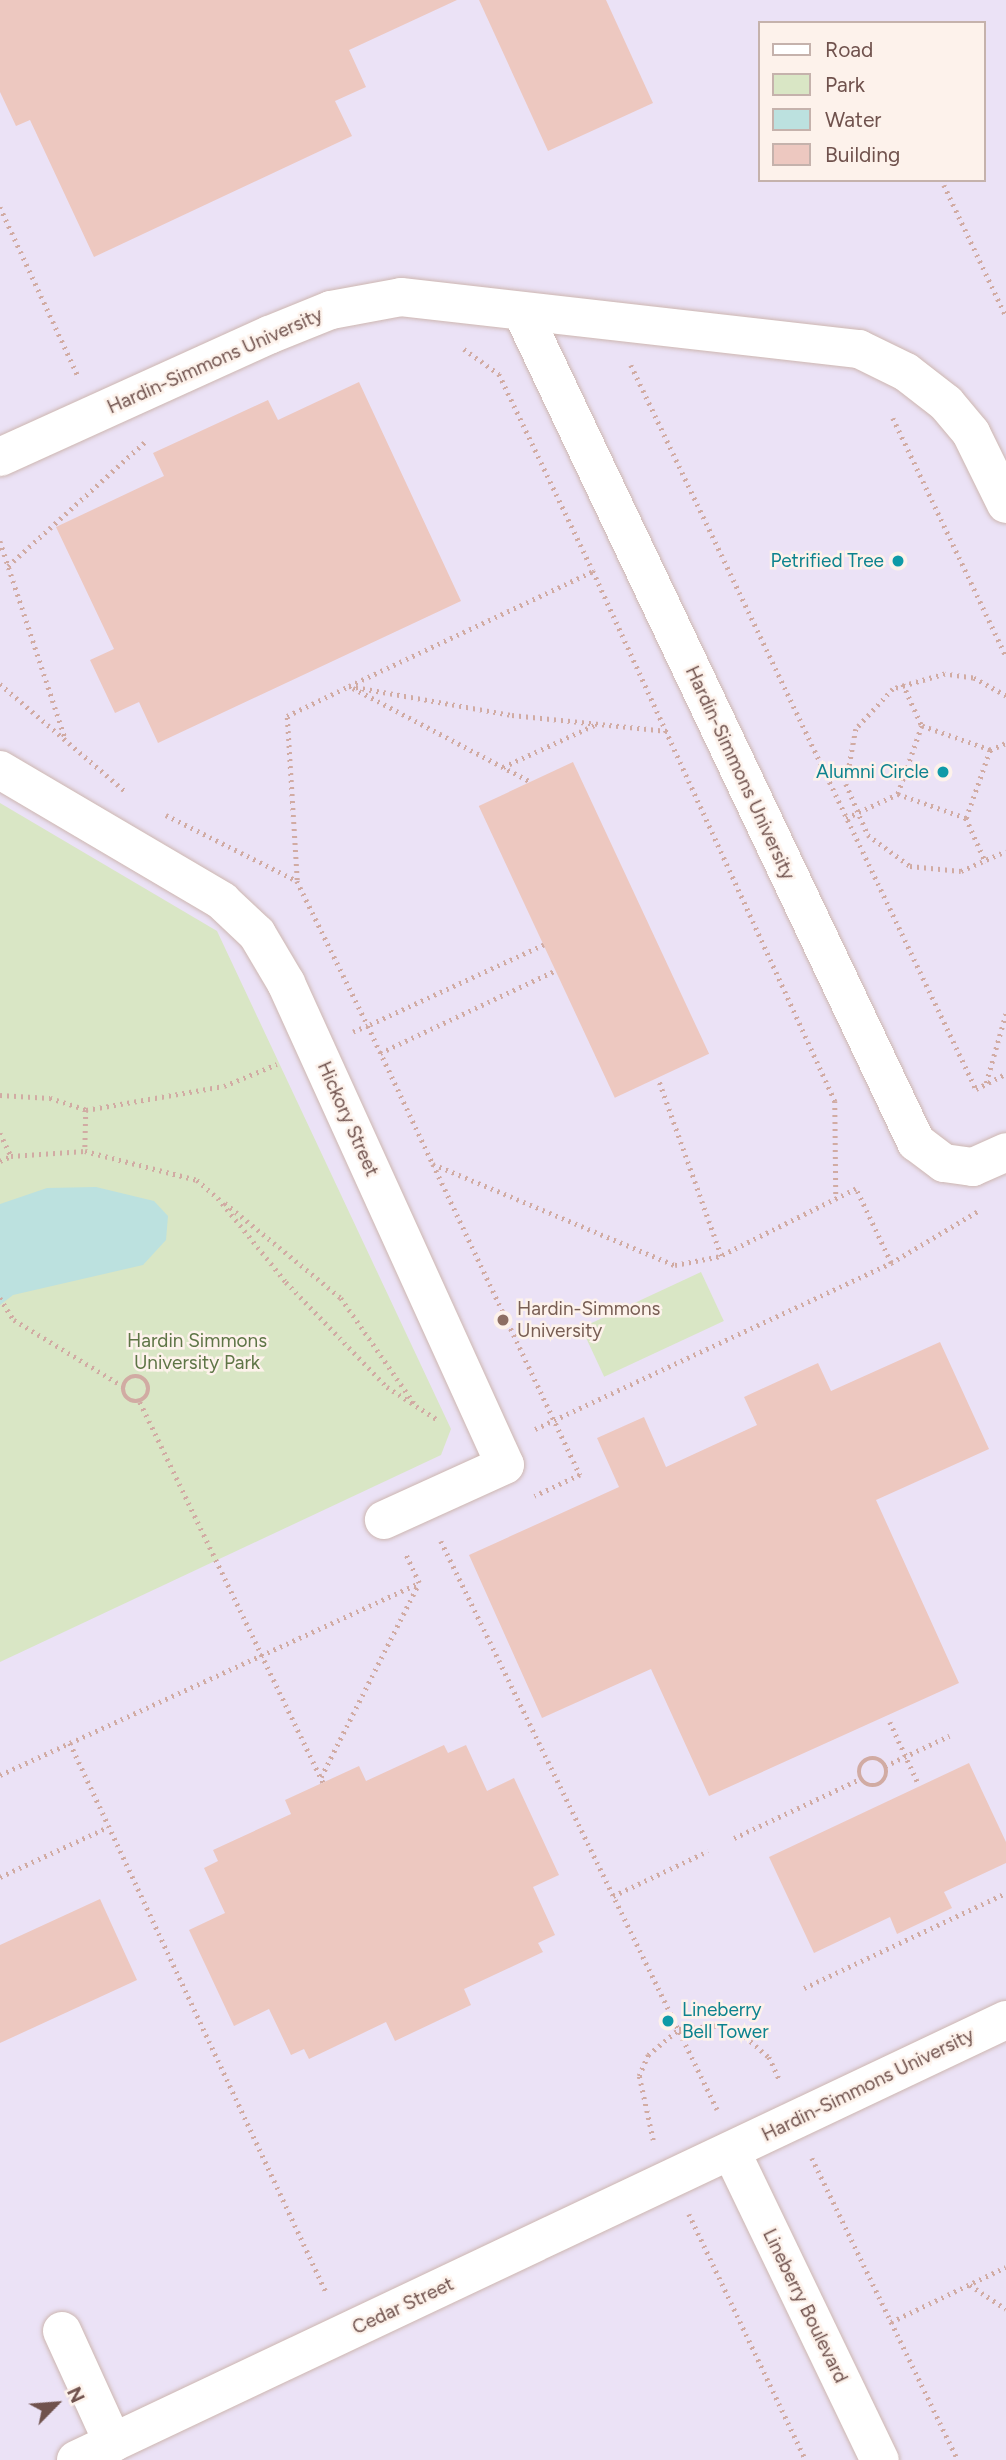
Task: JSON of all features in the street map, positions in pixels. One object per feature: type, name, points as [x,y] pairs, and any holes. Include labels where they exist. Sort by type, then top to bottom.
[{"type":"lane","name":"Hardin-Simmons University","points":[[4,444],[331,310],[401,297],[859,349],[906,372],[946,402],[971,433],[1006,504]]},
{"type":"lane","name":"Hardin-Simmons University","points":[[522,312],[916,1142],[944,1163],[973,1167],[1006,1152]]},
{"type":"lane","name":"Hickory Street","points":[[0,770],[222,901],[257,934],[315,1048],[496,1447]]},
{"type":"lane","points":[[384,1521],[505,1465],[496,1447]]},
{"type":"lane","name":"Hardin-Simmons University","points":[[720,2136],[1006,2020]]},
{"type":"lane","name":"Cedar Street","points":[[76,2460],[720,2136]]},
{"type":"lane","name":"Lineberry Boulevard","points":[[720,2136],[880,2460]]},
{"type":"lane","points":[[62,2331],[113,2443]]},
{"type":"path","points":[[944,185],[1006,316]]},
{"type":"path","points":[[456,344],[499,374],[667,731],[835,1101],[836,1199]]},
{"type":"path","points":[[626,355],[976,1089],[1006,1074]]},
{"type":"path","points":[[888,407],[1006,656]]},
{"type":"path","points":[[8,566],[153,436]]},
{"type":"path","points":[[0,541],[65,737]]},
{"type":"path","points":[[297,881],[287,716],[593,571]]},
{"type":"path","points":[[1006,696],[973,678],[946,674],[903,684],[871,706],[856,729],[846,784],[855,813],[868,835],[910,866],[935,872],[986,863],[1006,851]]},
{"type":"path","points":[[898,794],[922,726],[903,684]]},
{"type":"path","points":[[349,686],[598,723],[723,736]]},
{"type":"path","points":[[349,686],[531,782]]},
{"type":"path","points":[[502,768],[598,723]]},
{"type":"path","points":[[922,726],[990,751]]},
{"type":"path","points":[[986,863],[966,818],[990,751],[1006,743]]},
{"type":"path","points":[[846,818],[898,794],[966,818]]},
{"type":"path","points":[[0,1095],[50,1098],[86,1110],[224,1086],[368,1026],[544,945]]},
{"type":"path","points":[[380,1053],[556,970]]},
{"type":"path","points":[[985,1084],[1006,1013]]},
{"type":"path","points":[[368,1026],[433,1164],[676,1265],[721,1256],[856,1189],[891,1263]]},
{"type":"path","points":[[658,1079],[721,1256]]},
{"type":"path","points":[[85,1151],[86,1110]]},
{"type":"path","points":[[0,1133],[11,1156]]},
{"type":"path","points":[[0,1161],[11,1156],[85,1151],[197,1181],[341,1298],[420,1411]]},
{"type":"path","points":[[218,1198],[286,1282],[387,1387],[420,1411],[496,1447],[891,1263],[984,1208]]},
{"type":"path","points":[[0,1298],[14,1320],[124,1387],[128,1399],[140,1402]]},
{"type":"path","points":[[124,1387],[135,1376],[147,1381],[149,1394],[140,1402]]},
{"type":"path","points":[[140,1402],[322,1780],[419,1583]]},
{"type":"path","points":[[440,1540],[721,2116],[720,2136]]},
{"type":"path","points":[[890,1722],[919,1785]]},
{"type":"path","points":[[734,1838],[860,1779],[867,1759],[885,1766],[949,1736]]},
{"type":"path","points":[[70,1743],[332,2305]]},
{"type":"path","points":[[860,1779],[867,1785],[881,1783],[885,1766]]},
{"type":"path","points":[[0,1877],[108,1827]]},
{"type":"path","points":[[613,1896],[708,1851]]},
{"type":"path","points":[[804,1988],[1006,1893]]},
{"type":"path","points":[[667,2142],[656,2147],[639,2099],[639,2076],[648,2055],[679,2029],[722,2025],[740,2032],[769,2057],[782,2086]]},
{"type":"path","points":[[770,2092],[790,2082]]},
{"type":"path","points":[[824,2152],[812,2158],[958,2460]]},
{"type":"path","points":[[688,2211],[806,2460]]},
{"type":"path","points":[[891,2322],[1006,2267]]},
{"type":"path","points":[[970,2284],[1006,2309]]},
{"type":"shaded area","name":"Hardin-Simmons University","points":[[0,0],[1006,0],[1006,2460],[0,2460]]},
{"type":"green space","name":"Hardin Simmons University Park","points":[[0,803],[217,931],[451,1429],[441,1455],[0,1662]]},
{"type":"green space","points":[[701,1272],[724,1321],[604,1377],[581,1328]]},
{"type":"water","points":[[96,1187],[154,1201],[168,1216],[166,1240],[143,1265],[13,1295],[0,1305],[0,1204],[47,1188]]},
{"type":"building","points":[[0,0],[457,0],[349,50],[366,87],[335,101],[352,136],[94,257],[30,120],[16,126],[0,92]]},
{"type":"building","points":[[479,0],[606,0],[653,103],[548,151]]},
{"type":"building","points":[[359,382],[461,601],[158,743],[139,702],[115,713],[90,660],[114,649],[56,527],[164,476],[153,453],[268,400],[278,420]]},
{"type":"building","points":[[573,762],[709,1054],[615,1098],[479,806]]},
{"type":"building","points":[[940,1342],[989,1449],[876,1500],[959,1683],[709,1796],[651,1669],[542,1718],[469,1555],[619,1487],[597,1438],[644,1417],[666,1467],[757,1425],[744,1397],[818,1363],[831,1391]]},
{"type":"building","points":[[444,1745],[448,1753],[466,1745],[487,1791],[514,1778],[559,1875],[533,1887],[555,1935],[538,1943],[543,1952],[464,1989],[471,2005],[395,2041],[386,2022],[309,2059],[304,2049],[291,2055],[269,2009],[234,2026],[189,1930],[225,1913],[204,1868],[218,1861],[213,1850],[291,1814],[285,1800],[359,1766],[366,1781]]},
{"type":"building","points":[[969,1763],[1006,1842],[1006,1863],[944,1892],[952,1908],[897,1934],[890,1917],[814,1953],[769,1857]]},
{"type":"building","points":[[100,1899],[137,1980],[0,2043],[0,1945]]},
{"type":"place","name":"Petrified Tree","points":[[898,561]]},
{"type":"place","name":"Alumni Circle","points":[[943,772]]},
{"type":"place","name":"Hardin-Simmons University","points":[[503,1320]]},
{"type":"place","name":"Lineberry Bell Tower","points":[[668,2021]]}]
